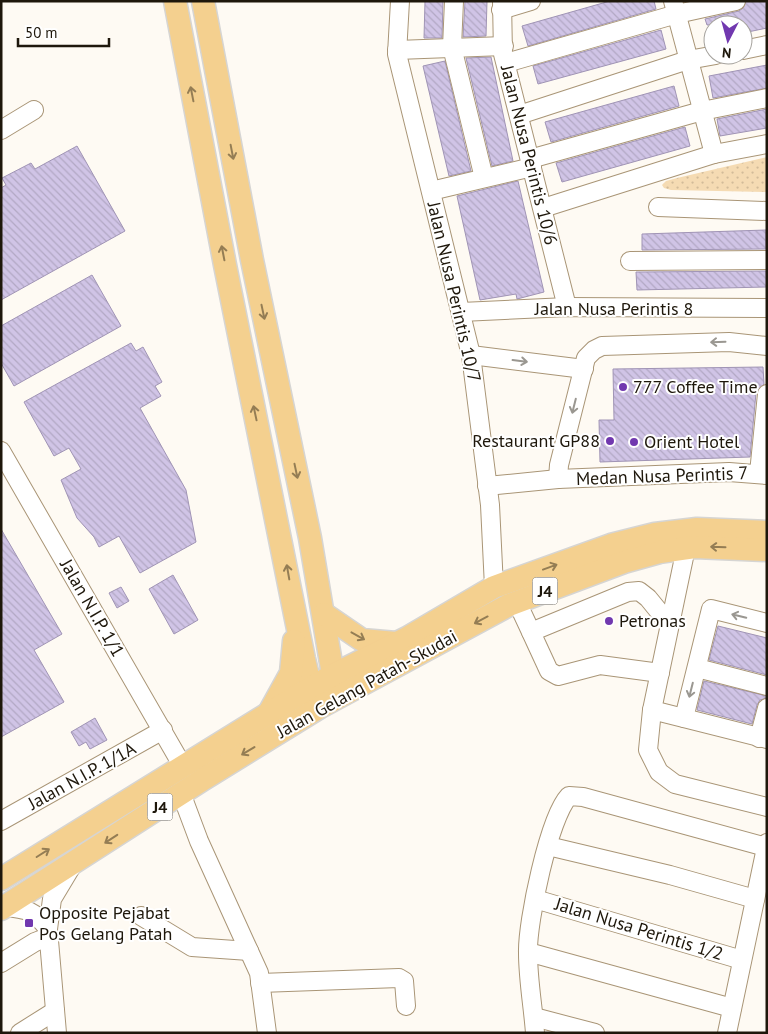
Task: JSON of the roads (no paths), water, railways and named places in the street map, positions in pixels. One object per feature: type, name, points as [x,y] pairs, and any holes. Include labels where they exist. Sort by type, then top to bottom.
[{"type":"main road","points":[[175,1],[225,265],[297,620],[315,698]]},
{"type":"main road","points":[[203,1],[252,260],[338,685]]},
{"type":"main road","name":"Jalan Gelang Patah-Skudai","points":[[338,685],[398,643],[494,587],[611,545],[655,534],[697,529],[767,532]]},
{"type":"main road","name":"Jalan Gelang Patah-Skudai","points":[[3,908],[74,864],[181,793],[315,698],[338,685],[517,602],[624,562],[686,548],[767,550]]},
{"type":"main road","points":[[324,614],[362,640],[398,643]]},
{"type":"main road","points":[[269,713],[291,673],[297,620]]},
{"type":"main road","name":"Jalan Gelang Patah-Skudai","points":[[1,879],[182,765],[269,713],[315,698]]},
{"type":"street","name":"Jalan Nusa Perintis 10/7","points":[[400,1],[397,50],[471,355],[487,486],[494,587]]},
{"type":"street","points":[[454,1],[452,48],[484,178]]},
{"type":"street","points":[[501,6],[531,1]]},
{"type":"street","points":[[397,50],[452,48],[505,55],[675,7],[736,1]]},
{"type":"street","name":"Jalan Nusa Perintis 10/6","points":[[501,6],[505,55],[567,307]]},
{"type":"street","points":[[675,7],[714,154]]},
{"type":"street","points":[[753,48],[767,45]]},
{"type":"street","points":[[519,115],[688,60],[703,57]]},
{"type":"street","points":[[431,191],[484,178],[702,111],[767,98]]},
{"type":"street","points":[[1,130],[34,110]]},
{"type":"street","points":[[543,208],[714,154],[767,144]]},
{"type":"street","points":[[658,207],[767,211]]},
{"type":"street","points":[[630,261],[767,260]]},
{"type":"street","name":"Jalan Nusa Perintis 8","points":[[461,312],[567,307],[767,308]]},
{"type":"street","points":[[558,479],[559,465],[585,364],[594,350],[602,346],[729,342],[767,346]]},
{"type":"street","points":[[471,355],[585,364]]},
{"type":"street","points":[[763,474],[767,394]]},
{"type":"street","name":"Jalan N.I.P. 1/1","points":[[1,451],[182,765]]},
{"type":"street","name":"Medan Nusa Perintis 7","points":[[487,486],[558,479],[763,474]]},
{"type":"street","points":[[686,548],[652,710],[648,750],[659,772],[675,784],[767,807]]},
{"type":"street","points":[[531,632],[628,592],[639,591],[648,598],[670,625]]},
{"type":"street","points":[[517,602],[549,671],[558,676],[600,665],[660,673]]},
{"type":"street","points":[[684,718],[711,609],[767,623]]},
{"type":"street","points":[[696,668],[767,686]]},
{"type":"street","points":[[652,710],[763,739],[767,708]]},
{"type":"street","name":"Jalan N.I.P. 1/1A","points":[[1,821],[163,730]]},
{"type":"street","points":[[181,793],[198,841],[259,973],[267,1033]]},
{"type":"street","points":[[595,1033],[534,1025],[528,952],[535,899],[548,846],[562,804],[569,796],[766,845],[726,1033]]},
{"type":"street","points":[[548,846],[670,875],[755,899]]},
{"type":"street","points":[[57,1033],[48,934],[52,899],[74,864]]},
{"type":"street","name":"Jalan Nusa Perintis 1/2","points":[[535,899],[742,960]]},
{"type":"street","points":[[3,908],[28,909],[40,918],[48,934]]},
{"type":"street","points":[[141,916],[192,947],[249,951]]},
{"type":"street","points":[[1,963],[48,934]]},
{"type":"street","points":[[528,952],[732,1008]]},
{"type":"street","points":[[260,983],[399,978],[404,981],[406,1006]]},
{"type":"street","points":[[20,1033],[55,1011]]},
{"type":"place","name":"777 Coffee Time","points":[[623,387]]},
{"type":"place","name":"Restaurant GP88","points":[[610,441]]},
{"type":"place","name":"Orient Hotel","points":[[634,442]]},
{"type":"place","name":"Petronas","points":[[609,621]]},
{"type":"place","name":"Opposite Pejabat Pos Gelang Patah","points":[[29,923]]}]
